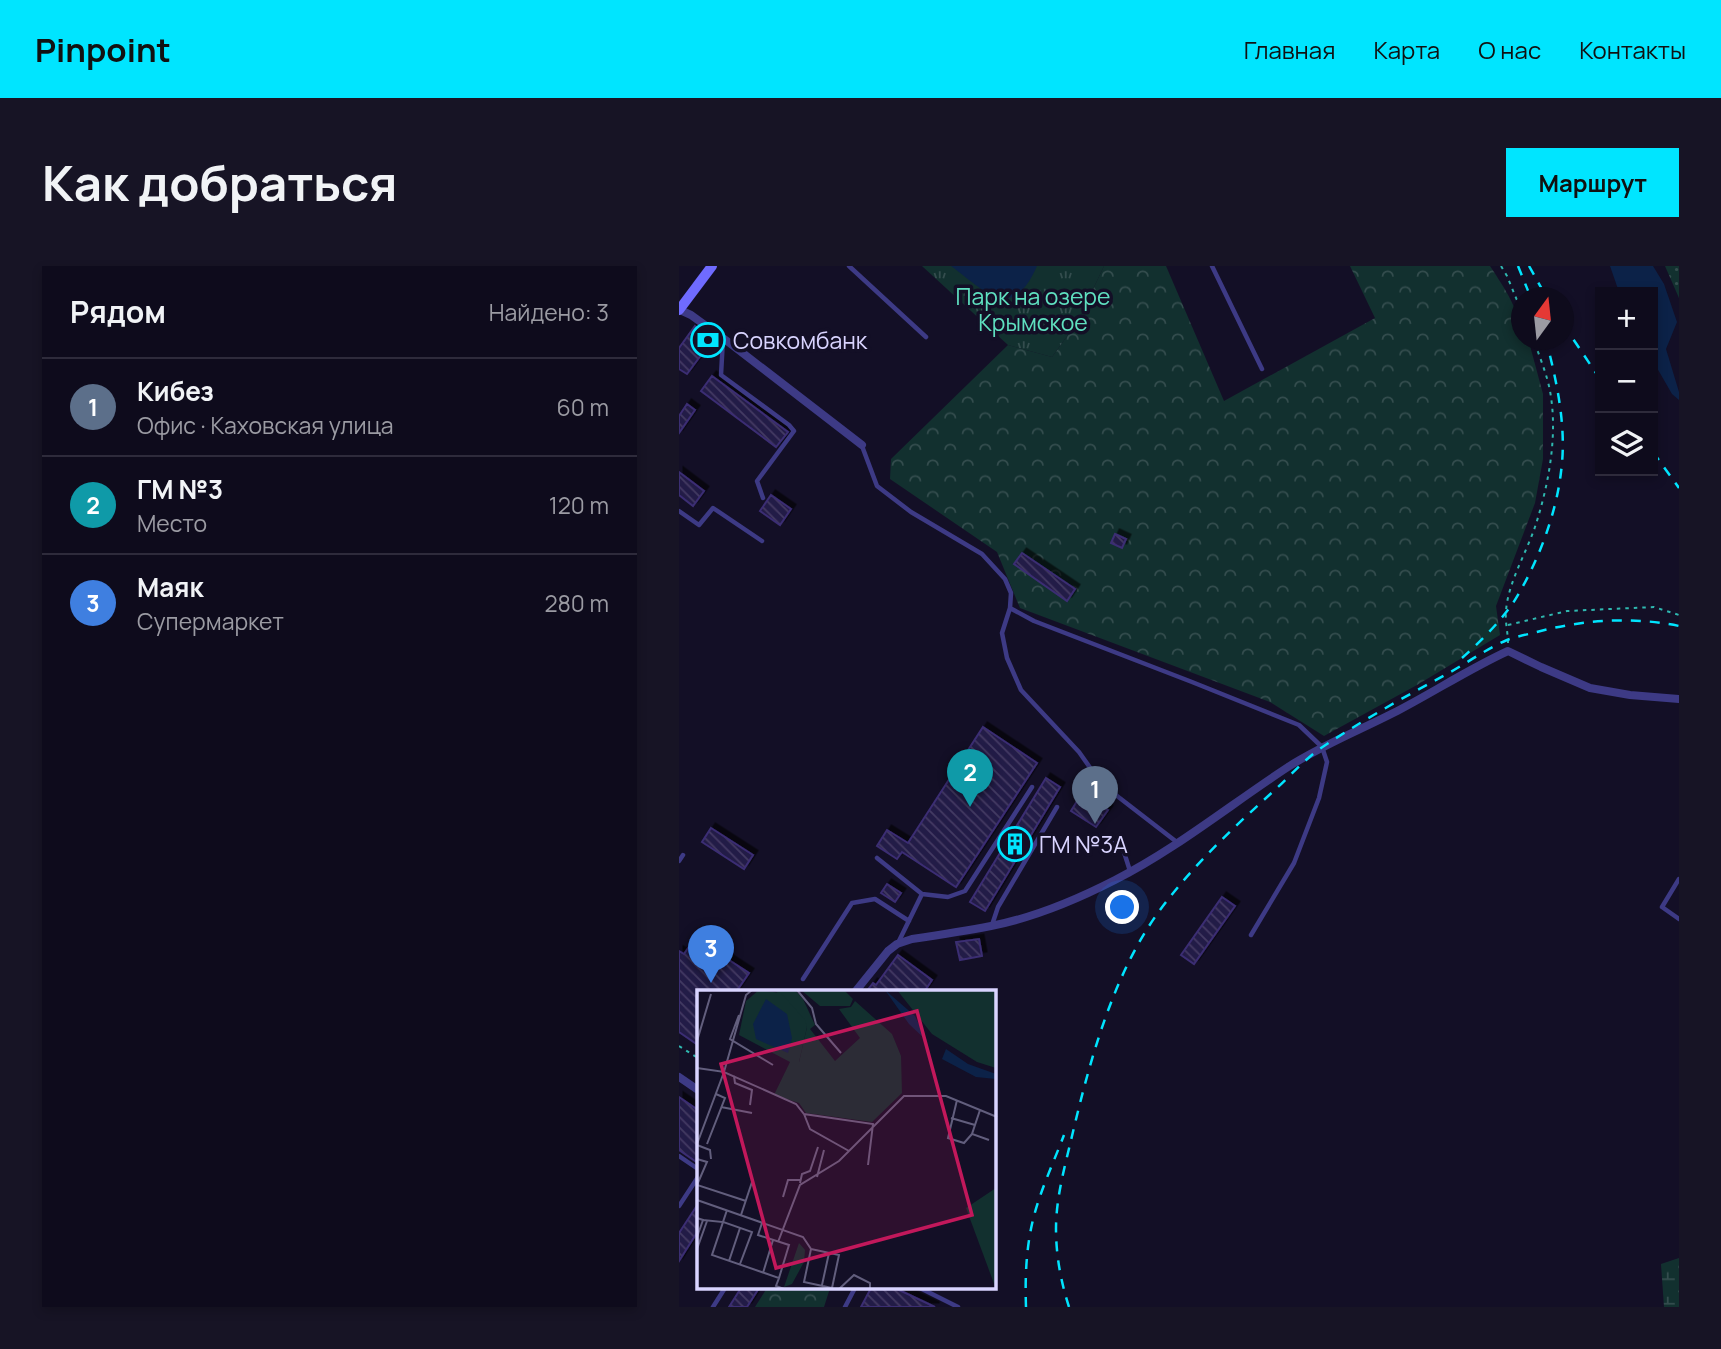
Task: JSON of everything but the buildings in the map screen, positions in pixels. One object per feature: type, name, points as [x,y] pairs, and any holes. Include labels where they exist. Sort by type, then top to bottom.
[{"type":"main road","points":[[679,310],[712,266]]},
{"type":"street","points":[[679,310],[691,315],[862,445]]},
{"type":"street","points":[[857,990],[888,951],[897,944],[991,926],[1056,906],[1115,880],[1178,843],[1322,747],[1361,730],[1479,664],[1508,651],[1590,688],[1679,699]]},
{"type":"street","points":[[679,1077],[697,1089]]},
{"type":"lane","points":[[849,266],[926,337]]},
{"type":"lane","points":[[1213,266],[1262,369]]},
{"type":"lane","points":[[723,339],[721,375],[794,431],[757,481],[762,498]]},
{"type":"lane","points":[[862,445],[877,486],[911,512],[982,554],[1005,579],[1011,593],[1010,608],[1002,633],[1007,658],[1021,690],[1079,752],[1108,789],[1178,843]]},
{"type":"lane","points":[[679,511],[699,525],[713,508],[762,541]]},
{"type":"lane","points":[[1010,608],[1034,621],[1299,725],[1322,747],[1327,762],[1319,798],[1294,863],[1251,935]]},
{"type":"lane","points":[[877,858],[922,894],[948,897],[965,891],[1032,787]]},
{"type":"lane","points":[[991,926],[998,907],[1057,807]]},
{"type":"lane","points":[[1100,836],[1122,849],[1130,871]]},
{"type":"lane","points":[[679,861],[683,855]]},
{"type":"lane","points":[[1679,879],[1662,906],[1679,919]]},
{"type":"lane","points":[[897,944],[922,894]]},
{"type":"lane","points":[[803,979],[852,903],[875,899],[909,921]]},
{"type":"lane","points":[[679,1156],[697,1168]]},
{"type":"lane","points":[[679,1206],[697,1179]]},
{"type":"lane","points":[[713,1307],[724,1290]]},
{"type":"lane","points":[[845,1307],[854,1290]]},
{"type":"lane","points":[[923,1290],[948,1305],[958,1307]]},
{"type":"path","points":[[1501,266],[1512,287]]},
{"type":"path","points":[[1508,651],[1506,611],[1509,596],[1536,525],[1548,482],[1553,430],[1550,391],[1537,350]]},
{"type":"path","points":[[1507,625],[1567,611],[1654,607],[1679,615]]},
{"type":"path","points":[[679,1046],[697,1057]]},
{"type":"green space","name":"Парк на озере Крымское","points":[[922,266],[1104,266],[1078,321],[1052,357],[1008,345]]},
{"type":"green space","points":[[1104,266],[1166,266],[1224,401],[1375,318],[1350,266],[1490,266],[1511,302],[1511,350],[1531,350],[1543,394],[1543,459],[1535,503],[1496,606],[1500,635],[1324,736],[1270,702],[1020,608],[997,552],[890,479],[891,459],[1008,345],[1052,357],[1078,321]]},
{"type":"green space","points":[[1665,266],[1679,266],[1679,298]]},
{"type":"green space","points":[[1679,1258],[1679,1307],[1664,1307],[1661,1264]]},
{"type":"green space","points":[[766,1290],[829,1290],[824,1307],[755,1307]]},
{"type":"water","points":[[951,266],[1037,266],[1028,283],[1018,294],[1008,298],[987,292]]},
{"type":"water","points":[[1610,266],[1653,266],[1664,284],[1677,322],[1666,349],[1679,400],[1672,394],[1658,370],[1658,287],[1617,287]]},
{"type":"railway","points":[[1518,266],[1527,287]]},
{"type":"railway","points":[[1529,266],[1541,287]]},
{"type":"railway","points":[[1574,340],[1595,372]]},
{"type":"railway","points":[[1462,658],[1502,618],[1513,603],[1537,557],[1555,506],[1563,439],[1557,389],[1548,350]]},
{"type":"railway","points":[[1658,459],[1679,488]]},
{"type":"railway","points":[[1069,1307],[1058,1259],[1056,1217],[1064,1170],[1095,1048],[1116,990],[1143,935],[1201,861],[1318,750],[1499,644],[1513,638],[1587,622],[1624,620],[1679,626]]},
{"type":"railway","points":[[1026,1307],[1026,1265],[1032,1224],[1064,1135]]},
{"type":"place","name":"Совкомбанк","points":[[708,340]]},
{"type":"place","name":"ГМ №3","points":[[970,807]]},
{"type":"place","name":"Кибез","points":[[1095,824]]},
{"type":"place","name":"ГМ №3А","points":[[1015,844]]},
{"type":"place","name":"Маяк","points":[[711,983]]}]
